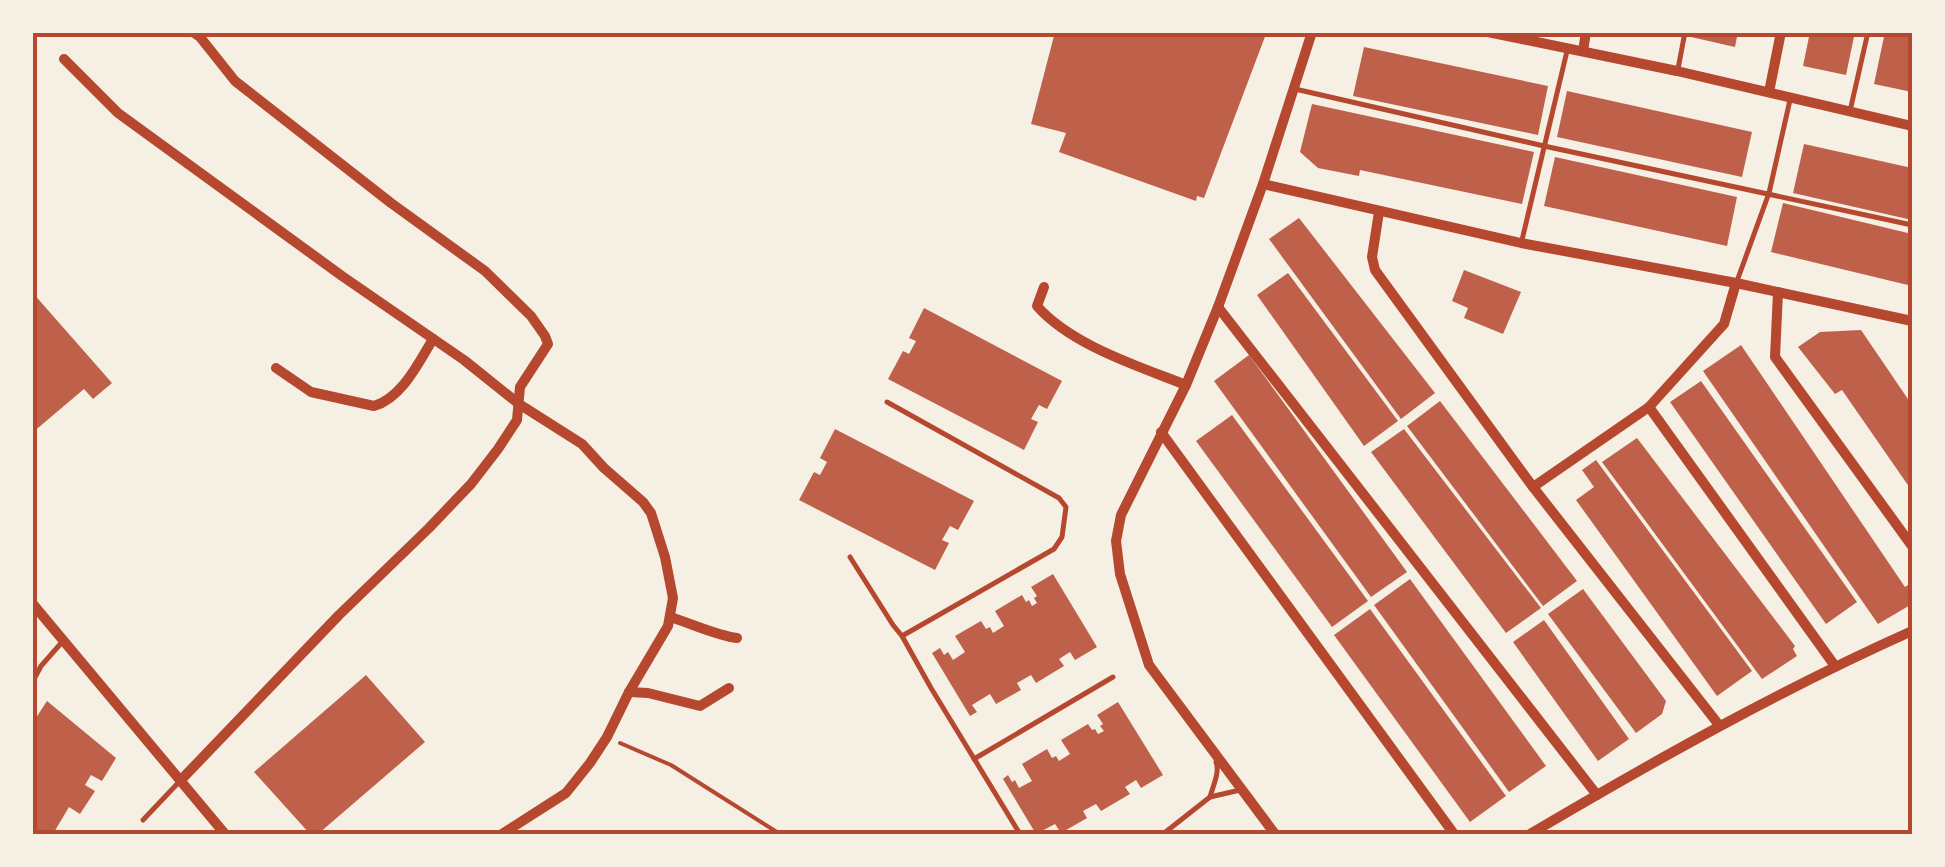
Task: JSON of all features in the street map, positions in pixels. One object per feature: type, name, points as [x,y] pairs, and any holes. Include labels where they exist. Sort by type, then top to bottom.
[{"type":"street","points":[[180,780],[471,484],[517,420],[520,388],[548,344],[531,316],[485,270],[391,203],[235,81],[193,32]]},
{"type":"street","points":[[1275,834],[1149,665],[1116,556],[1116,541],[1121,516],[1186,385],[1218,307],[1312,32]]},
{"type":"street","points":[[1582,51],[1586,32]]},
{"type":"street","points":[[1769,92],[1781,32]]},
{"type":"street","points":[[1489,33],[1677,71],[1912,126]]},
{"type":"street","points":[[64,59],[118,113],[519,404],[582,444],[651,513],[673,598],[668,626],[590,763],[566,792],[502,834]]},
{"type":"street","points":[[1263,184],[1522,243],[1912,321]]},
{"type":"street","points":[[1380,212],[1372,257],[1375,270],[1533,487],[1719,725]]},
{"type":"street","points":[[1533,487],[1649,407],[1724,324],[1736,283]]},
{"type":"street","points":[[1044,287],[1037,306],[1049,320],[1093,346],[1186,385]]},
{"type":"street","points":[[1778,292],[1775,357],[1912,546]]},
{"type":"street","points":[[1218,307],[1597,795]]},
{"type":"street","points":[[276,368],[311,392],[374,406],[383,403],[408,379],[433,339]]},
{"type":"street","points":[[1649,407],[1834,666]]},
{"type":"street","points":[[1161,432],[1454,834]]},
{"type":"street","points":[[32,603],[224,834]]},
{"type":"street","points":[[670,618],[737,638]]},
{"type":"street","points":[[1530,834],[1719,725],[1912,631]]},
{"type":"street","points":[[630,692],[700,706],[728,688]]},
{"type":"lane","points":[[1677,71],[1684,32]]},
{"type":"lane","points":[[1850,110],[1868,32]]},
{"type":"lane","points":[[1522,243],[1568,48]]},
{"type":"lane","points":[[1293,88],[1912,225]]},
{"type":"lane","points":[[1736,283],[1768,193],[1791,97]]},
{"type":"lane","points":[[887,402],[1059,498],[1066,507],[1062,537],[1054,549],[902,636]]},
{"type":"lane","points":[[850,557],[1020,834]]},
{"type":"lane","points":[[32,683],[64,640]]},
{"type":"lane","points":[[974,758],[1113,676]]},
{"type":"lane","points":[[1204,741],[1218,765],[1210,797]]},
{"type":"lane","points":[[143,820],[180,780]]},
{"type":"lane","points":[[1163,834],[1210,797],[1243,789]]},
{"type":"path","points":[[607,737],[670,765],[780,834]]},
{"type":"building","points":[[1055,32],[1266,34],[1204,198],[1197,196],[1196,201],[1059,152],[1066,133],[1031,124]]},
{"type":"building","points":[[1692,32],[1738,32],[1735,47],[1691,37]]},
{"type":"building","points":[[1810,32],[1855,32],[1846,75],[1803,66]]},
{"type":"building","points":[[1885,32],[1912,32],[1912,92],[1874,84]]},
{"type":"building","points":[[1364,47],[1548,86],[1538,135],[1353,96]]},
{"type":"building","points":[[1567,91],[1752,132],[1742,177],[1557,137]]},
{"type":"building","points":[[1312,104],[1534,152],[1522,204],[1360,170],[1359,176],[1318,168],[1300,152]]},
{"type":"building","points":[[1804,144],[1912,168],[1912,220],[1793,193]]},
{"type":"building","points":[[1555,157],[1737,197],[1727,246],[1544,206]]},
{"type":"building","points":[[1783,203],[1912,234],[1912,286],[1771,252]]},
{"type":"building","points":[[1299,218],[1435,393],[1401,419],[1269,239]]},
{"type":"building","points":[[1464,270],[1521,292],[1503,334],[1464,318],[1468,308],[1452,301]]},
{"type":"building","points":[[1288,273],[1398,421],[1364,446],[1257,295]]},
{"type":"building","points":[[32,292],[112,383],[93,399],[84,389],[32,433]]},
{"type":"building","points":[[924,308],[1062,381],[1047,409],[1039,405],[1031,419],[1038,422],[1024,450],[888,379],[903,351],[909,354],[916,341],[909,338]]},
{"type":"building","points":[[1861,330],[1912,405],[1912,491],[1842,390],[1835,394],[1798,347],[1820,332]]},
{"type":"building","points":[[1741,345],[1905,587],[1912,585],[1912,604],[1878,624],[1703,371]]},
{"type":"building","points":[[1249,355],[1407,572],[1371,597],[1214,381]]},
{"type":"building","points":[[1701,381],[1857,602],[1826,624],[1670,402]]},
{"type":"building","points":[[1440,401],[1577,581],[1543,606],[1407,426]]},
{"type":"building","points":[[1232,415],[1368,601],[1332,627],[1196,441]]},
{"type":"building","points":[[835,429],[974,501],[958,530],[950,526],[942,540],[949,543],[935,570],[799,500],[814,472],[820,475],[827,462],[820,458]]},
{"type":"building","points":[[1404,429],[1541,608],[1506,633],[1371,452]]},
{"type":"building","points":[[1637,438],[1795,646],[1797,656],[1762,679],[1602,462]]},
{"type":"building","points":[[1596,460],[1752,671],[1717,696],[1576,500],[1594,487],[1582,470]]},
{"type":"building","points":[[1053,574],[1097,647],[1075,660],[1070,652],[1059,659],[1064,666],[1036,683],[1031,675],[1017,683],[1021,690],[996,704],[990,694],[972,705],[977,712],[970,716],[932,653],[940,648],[953,660],[965,652],[955,636],[981,621],[993,633],[1004,626],[995,611],[1022,595],[1032,606],[1037,603],[1031,587]]},
{"type":"building","points":[[1410,579],[1546,766],[1509,792],[1374,605]]},
{"type":"building","points":[[1583,589],[1666,701],[1662,714],[1636,733],[1548,614]]},
{"type":"building","points":[[1370,609],[1506,796],[1470,822],[1334,635]]},
{"type":"building","points":[[1544,620],[1629,739],[1598,761],[1513,642]]},
{"type":"building","points":[[366,675],[425,742],[318,834],[310,834],[254,772]]},
{"type":"building","points":[[47,701],[116,758],[102,781],[91,775],[85,785],[95,791],[80,814],[69,807],[53,834],[32,834],[32,724]]},
{"type":"building","points":[[1118,702],[1163,775],[1141,788],[1136,780],[1125,787],[1130,794],[1101,811],[1096,804],[1083,811],[1087,818],[1061,833],[1055,824],[1036,834],[1003,779],[1008,775],[1019,788],[1032,781],[1022,764],[1047,749],[1059,761],[1070,754],[1061,740],[1088,724],[1098,734],[1104,731],[1097,715]]}]
